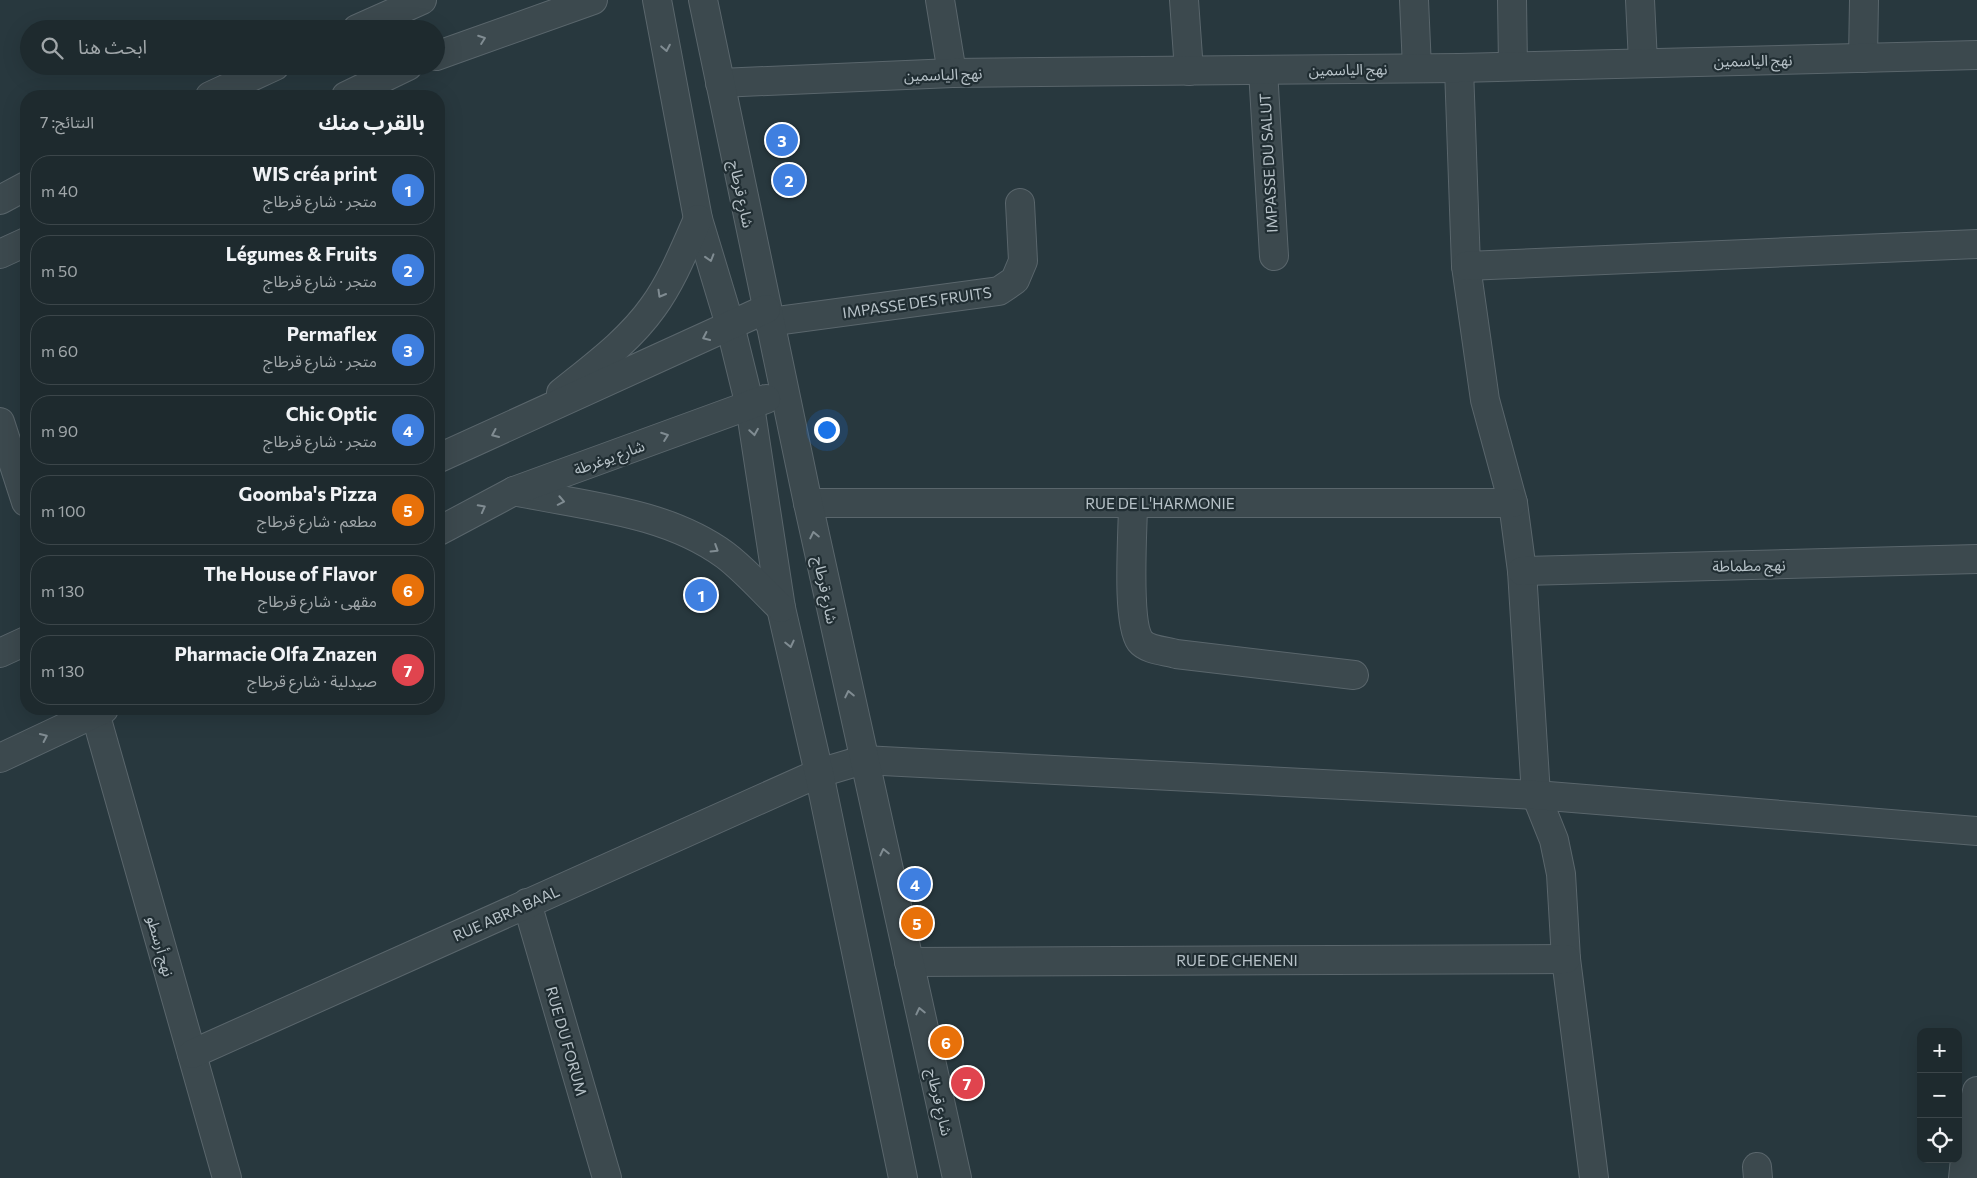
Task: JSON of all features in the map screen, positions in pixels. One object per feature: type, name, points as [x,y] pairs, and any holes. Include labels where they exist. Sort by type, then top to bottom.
[{"type":"street","points":[[377,20],[422,0]]},
{"type":"street","points":[[445,53],[592,0]]},
{"type":"street","points":[[657,0],[698,219],[730,325],[750,406],[781,608],[819,773],[903,1178]]},
{"type":"street","name":"شارع قرطاج","points":[[703,0],[863,760],[957,1178]]},
{"type":"street","points":[[940,0],[952,73]]},
{"type":"street","points":[[1184,0],[1189,71]]},
{"type":"street","points":[[1414,0],[1417,68]]},
{"type":"street","points":[[1512,0],[1513,66]]},
{"type":"street","points":[[1640,0],[1643,62]]},
{"type":"street","points":[[1863,58],[1864,0]]},
{"type":"street","name":"نهج الياسمين","points":[[720,83],[952,73],[1459,68],[1977,55]]},
{"type":"street","points":[[1459,68],[1466,266],[1485,400],[1513,503],[1522,571],[1536,795],[1554,840],[1561,874],[1566,959],[1594,1178]]},
{"type":"street","name":"IMPASSE DU SALUT","points":[[1263,70],[1274,256]]},
{"type":"street","points":[[223,90],[256,75]]},
{"type":"street","points":[[358,90],[389,75]]},
{"type":"street","points":[[0,200],[20,189]]},
{"type":"street","name":"IMPASSE DES FRUITS","points":[[768,316],[999,291],[1015,280],[1023,261],[1020,203]]},
{"type":"street","points":[[533,417],[608,354],[634,330],[653,308],[673,273],[698,219]]},
{"type":"street","points":[[1466,266],[1977,244]]},
{"type":"street","points":[[0,254],[20,245]]},
{"type":"street","points":[[445,455],[533,417],[730,325],[768,316]]},
{"type":"street","name":"شارع يوغرطة","points":[[445,528],[514,491],[784,392]]},
{"type":"street","points":[[0,422],[20,484]]},
{"type":"street","points":[[514,491],[614,510],[657,522],[697,538],[726,556],[781,608]]},
{"type":"street","name":"RUE DE L'HARMONIE","points":[[808,503],[1513,503]]},
{"type":"street","points":[[1133,503],[1132,604],[1134,626],[1141,642],[1154,649],[1176,654],[1354,675]]},
{"type":"street","name":"نهج مطماطة","points":[[1522,571],[1977,559]]},
{"type":"street","points":[[0,653],[20,644]]},
{"type":"street","points":[[0,758],[87,715]]},
{"type":"street","name":"نهج أرسطو","points":[[98,715],[227,1178]]},
{"type":"street","name":"RUE ABRA BAAL","points":[[192,1054],[819,773],[863,760],[1536,795],[1977,831]]},
{"type":"street","name":"RUE DU FORUM","points":[[527,903],[607,1178]]},
{"type":"street","name":"RUE DE CHENENI","points":[[909,962],[1566,959]]},
{"type":"street","points":[[1963,1178],[1968,1131],[1977,1091]]},
{"type":"place","name":"Permaflex","points":[[782,140]]},
{"type":"place","name":"Légumes & Fruits","points":[[789,180]]},
{"type":"place","name":"WIS créa print","points":[[701,595]]},
{"type":"place","name":"Chic Optic","points":[[915,884]]},
{"type":"place","name":"Goomba's Pizza","points":[[917,923]]},
{"type":"place","name":"The House of Flavor","points":[[946,1042]]},
{"type":"place","name":"Pharmacie Olfa Znazen","points":[[967,1083]]}]
